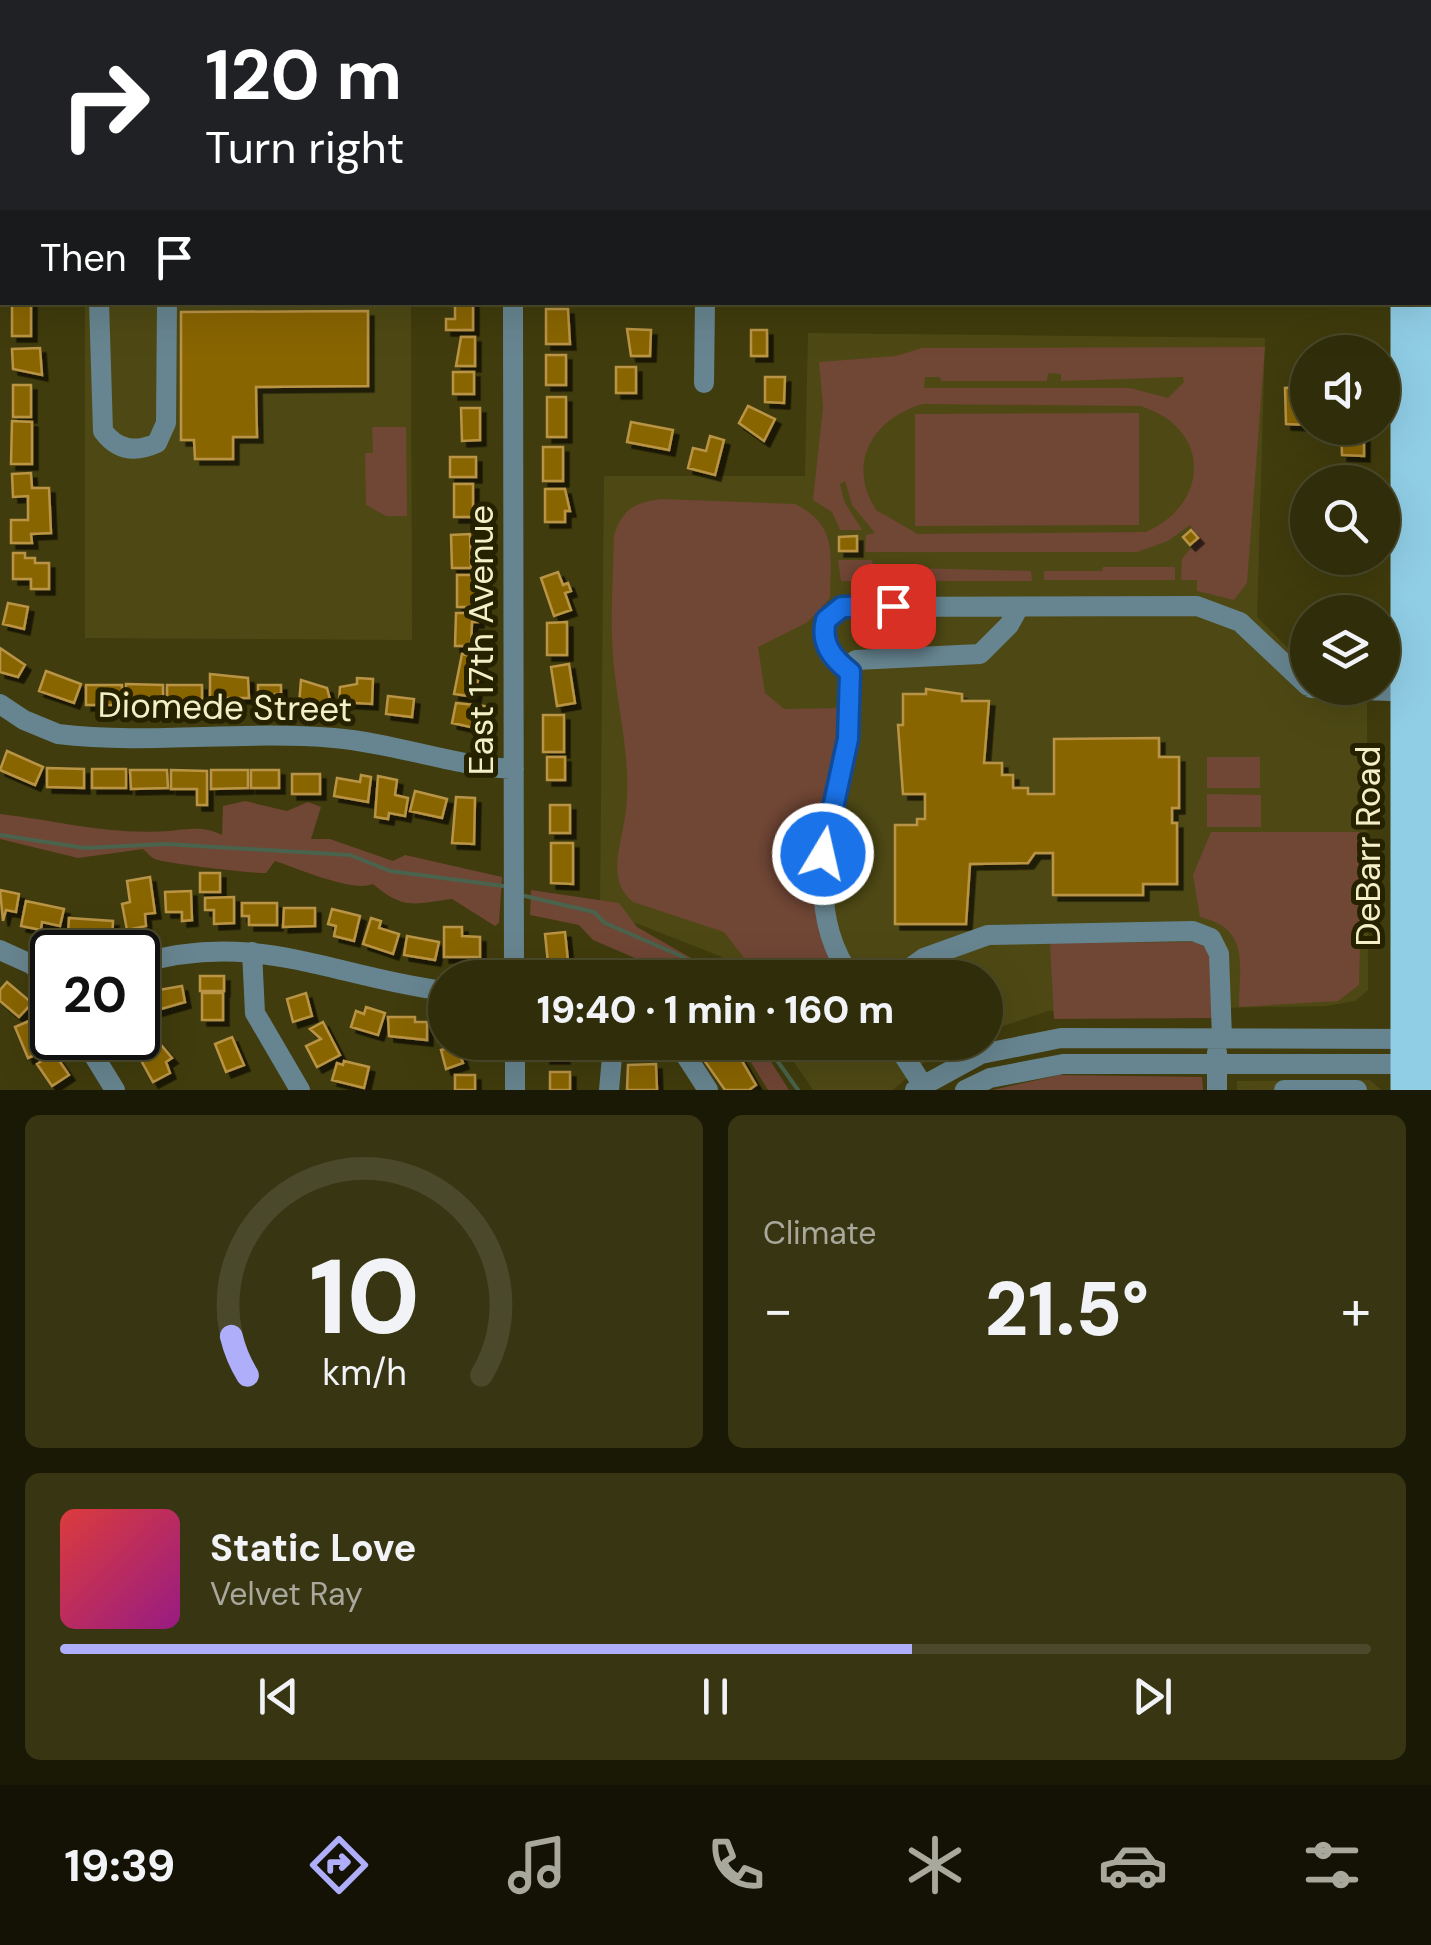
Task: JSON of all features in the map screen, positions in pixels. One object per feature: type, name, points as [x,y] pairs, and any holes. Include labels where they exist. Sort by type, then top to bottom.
[{"type":"main road","name":"DeBarr Road","points":[[1403,305],[1403,421],[1415,692],[1419,1061]]},
{"type":"main road","name":"DeBarr Road","points":[[1415,692],[1429,598],[1425,305]]},
{"type":"main road","points":[[1403,421],[1412,488],[1413,578],[1429,598]]},
{"type":"street","points":[[99,305],[103,430],[118,446],[136,449],[157,443],[166,423],[167,305]]},
{"type":"street","name":"East 17th Avenue","points":[[514,305],[514,960]]},
{"type":"street","points":[[704,305],[704,382]]},
{"type":"street","points":[[850,672],[829,650],[823,637],[826,620],[842,607],[1211,608],[1240,622],[1290,669]]},
{"type":"street","points":[[843,960],[831,936],[823,854],[848,739],[850,672],[856,660],[980,654],[1019,608]]},
{"type":"street","points":[[1400,691],[1415,692]]},
{"type":"street","name":"Diomede Street","points":[[0,704],[24,720],[58,734],[332,738],[406,750],[467,767],[514,769]]},
{"type":"street","points":[[921,960],[988,935],[1194,932],[1211,938],[1219,954],[1217,1090]]},
{"type":"street","points":[[0,950],[30,964]]},
{"type":"street","points":[[252,952],[255,1013],[300,1090]]},
{"type":"street","points":[[160,960],[194,953],[292,955],[428,987]]},
{"type":"street","points":[[905,1060],[921,1088],[981,1054],[1061,1038],[1219,1038],[1419,1061]]},
{"type":"street","points":[[97,1060],[116,1090]]},
{"type":"street","points":[[514,1060],[515,1090]]},
{"type":"street","points":[[610,1090],[612,1060]]},
{"type":"street","points":[[689,1060],[708,1090]]},
{"type":"street","points":[[965,1090],[990,1078],[1058,1065],[1419,1061]]},
{"type":"street","points":[[1284,1090],[1357,1090]]},
{"type":"shaded area","points":[[85,305],[411,305],[412,640],[85,638]]},
{"type":"shaded area","points":[[808,333],[1265,338],[1257,617],[1290,650],[1290,705],[1367,705],[1368,990],[1355,1001],[1326,1006],[1048,1011],[1003,1026],[1003,960],[724,960],[600,909],[604,476],[805,476]]},
{"type":"shaded area","points":[[1265,347],[1247,583],[1234,600],[1197,591],[1197,580],[1181,580],[1182,559],[1199,538],[1190,525],[1168,541],[1137,552],[865,552],[866,535],[875,533],[852,505],[845,481],[840,484],[844,501],[862,530],[840,530],[832,512],[813,500],[823,407],[819,362],[896,356],[922,348]],"holes":[[[1048,373],[1061,374],[1061,381],[1183,377],[1184,382],[1168,398],[1130,388],[924,388],[925,377],[940,377],[941,381],[1047,381]],[[923,404],[1140,406],[1163,416],[1180,430],[1190,447],[1194,466],[1191,485],[1182,503],[1167,519],[1146,532],[918,534],[876,510],[864,476],[869,445],[878,431],[890,420]]]},
{"type":"shaded area","points":[[1139,413],[1139,525],[915,526],[915,414]]},
{"type":"shaded area","points":[[372,427],[406,427],[407,516],[386,516],[366,505],[365,453],[373,453]]},
{"type":"shaded area","points":[[661,499],[795,504],[819,522],[825,532],[831,555],[830,598],[808,622],[758,647],[765,693],[784,709],[842,708],[815,863],[822,905],[840,960],[746,960],[724,932],[633,902],[620,885],[617,866],[627,786],[612,642],[614,536],[621,519],[643,503]]},
{"type":"shaded area","points":[[838,560],[872,560],[873,567],[1031,571],[1032,581],[841,581]]},
{"type":"shaded area","points":[[1103,567],[1175,567],[1175,580],[1044,580],[1044,571],[1102,571]]},
{"type":"shaded area","points":[[1207,757],[1260,757],[1260,788],[1207,788]]},
{"type":"shaded area","points":[[1207,794],[1261,795],[1261,827],[1207,827]]},
{"type":"shaded area","points":[[245,801],[287,811],[308,802],[321,807],[311,839],[330,839],[393,861],[405,855],[502,877],[499,923],[495,926],[452,899],[401,901],[373,884],[339,883],[275,861],[266,873],[245,872],[161,861],[143,849],[78,858],[0,839],[0,814],[104,829],[196,829],[222,835],[223,806]]},
{"type":"shaded area","points":[[1211,832],[1363,832],[1359,985],[1338,1001],[1239,1007],[1239,951],[1228,930],[1200,917],[1193,875]]},
{"type":"shaded area","points":[[531,890],[619,903],[637,927],[694,960],[639,960],[593,940],[579,925],[530,915]]},
{"type":"shaded area","points":[[1196,942],[1204,947],[1212,965],[1212,1018],[1054,1019],[1050,943]]},
{"type":"shaded area","points":[[749,1060],[770,1060],[789,1090],[768,1090]]},
{"type":"shaded area","points":[[793,1060],[927,1060],[893,1090],[813,1090]]},
{"type":"shaded area","points":[[1059,1075],[1202,1077],[1203,1090],[992,1090]]},
{"type":"shaded area","points":[[1370,1080],[1381,1090],[1237,1090],[1237,1081]]},
{"type":"building","points":[[12,305],[31,305],[31,336],[12,336]]},
{"type":"building","points":[[455,305],[473,305],[473,330],[446,330],[446,319],[455,319]]},
{"type":"building","points":[[546,309],[568,309],[570,344],[546,344]]},
{"type":"building","points":[[368,311],[368,386],[256,387],[257,437],[233,437],[233,459],[195,459],[194,440],[181,440],[181,312]]},
{"type":"building","points":[[627,329],[651,330],[650,356],[631,356]]},
{"type":"building","points":[[751,330],[767,330],[767,356],[751,356]]},
{"type":"building","points":[[461,337],[475,337],[475,366],[456,366]]},
{"type":"building","points":[[40,348],[42,375],[13,369],[12,349]]},
{"type":"building","points":[[546,355],[566,355],[566,385],[546,385]]},
{"type":"building","points":[[616,367],[636,367],[636,393],[616,393]]},
{"type":"building","points":[[453,372],[474,372],[474,394],[453,394]]},
{"type":"building","points":[[765,377],[785,377],[784,403],[765,402]]},
{"type":"building","points":[[13,385],[31,385],[31,417],[13,417]]},
{"type":"building","points":[[1285,388],[1290,388],[1290,424],[1286,424]]},
{"type":"building","points":[[547,397],[566,397],[566,437],[547,437]]},
{"type":"building","points":[[748,406],[775,419],[764,441],[739,423]]},
{"type":"building","points":[[461,408],[480,408],[480,440],[462,441]]},
{"type":"building","points":[[12,421],[32,422],[32,464],[11,464]]},
{"type":"building","points":[[631,422],[673,430],[669,450],[627,442]]},
{"type":"building","points":[[710,436],[724,440],[715,475],[688,468],[693,448],[706,451]]},
{"type":"building","points":[[1342,445],[1364,445],[1364,456],[1342,455]]},
{"type":"building","points":[[543,447],[563,447],[563,481],[543,481]]},
{"type":"building","points":[[450,457],[476,457],[476,477],[450,477]]},
{"type":"building","points":[[31,473],[32,488],[49,488],[51,533],[31,534],[32,543],[11,543],[11,520],[28,520],[28,496],[13,497],[12,474]]},
{"type":"building","points":[[454,484],[473,484],[473,517],[454,517]]},
{"type":"building","points":[[545,489],[565,489],[570,511],[565,511],[565,522],[545,522]]},
{"type":"building","points":[[1191,530],[1198,538],[1190,545],[1183,537]]},
{"type":"building","points":[[470,534],[471,568],[452,568],[451,535]]},
{"type":"building","points":[[857,536],[857,551],[839,551],[839,537]]},
{"type":"building","points":[[13,553],[25,553],[25,558],[35,558],[35,563],[49,563],[49,589],[31,589],[31,579],[13,579]]},
{"type":"building","points":[[558,572],[563,585],[568,583],[571,591],[565,593],[571,610],[554,616],[541,578]]},
{"type":"building","points":[[457,575],[477,575],[477,607],[457,607]]},
{"type":"building","points":[[8,603],[28,607],[24,629],[3,624]]},
{"type":"building","points":[[456,613],[478,613],[478,622],[472,622],[471,646],[455,646]]},
{"type":"building","points":[[567,622],[567,655],[547,655],[547,623]]},
{"type":"building","points":[[0,648],[25,665],[18,677],[0,672]]},
{"type":"building","points":[[462,654],[482,658],[475,697],[454,694]]},
{"type":"building","points":[[569,664],[575,703],[557,706],[551,667]]},
{"type":"building","points":[[46,671],[81,684],[74,703],[39,691]]},
{"type":"building","points":[[210,674],[248,678],[249,698],[210,698]]},
{"type":"building","points":[[357,678],[373,679],[372,704],[339,702],[340,687],[357,684]]},
{"type":"building","points":[[301,680],[327,688],[332,707],[299,704]]},
{"type":"building","points":[[126,684],[163,685],[163,707],[126,705]]},
{"type":"building","points":[[86,685],[122,685],[122,705],[86,705]]},
{"type":"building","points":[[167,685],[202,685],[202,706],[167,706]]},
{"type":"building","points":[[258,685],[281,685],[281,694],[275,694],[275,702],[258,702]]},
{"type":"building","points":[[926,689],[962,694],[962,701],[989,701],[984,763],[1002,763],[1002,775],[1013,775],[1013,788],[1028,788],[1028,794],[1054,794],[1054,739],[1159,738],[1159,757],[1179,757],[1179,808],[1172,808],[1172,823],[1177,823],[1177,884],[1143,884],[1143,895],[1053,895],[1053,853],[1035,853],[1028,863],[970,864],[966,924],[895,924],[895,825],[917,825],[917,819],[925,819],[925,794],[903,794],[898,725],[903,725],[903,694],[926,694]]},
{"type":"building","points":[[388,696],[414,699],[412,717],[386,714]]},
{"type":"building","points":[[456,703],[485,706],[480,729],[452,723]]},
{"type":"building","points":[[543,715],[564,715],[564,752],[543,752]]},
{"type":"building","points":[[7,751],[43,767],[35,785],[0,770]]},
{"type":"building","points":[[547,757],[565,757],[565,780],[547,780]]},
{"type":"building","points":[[47,768],[84,769],[84,788],[47,787]]},
{"type":"building","points":[[92,769],[126,769],[126,788],[92,788]]},
{"type":"building","points":[[130,770],[167,770],[168,788],[131,789]]},
{"type":"building","points":[[171,770],[207,771],[207,805],[197,805],[197,789],[171,789]]},
{"type":"building","points":[[211,770],[248,770],[248,788],[211,789]]},
{"type":"building","points":[[251,770],[279,770],[279,788],[251,788]]},
{"type":"building","points":[[292,774],[320,774],[320,794],[292,794]]},
{"type":"building","points":[[361,775],[371,777],[368,802],[334,796],[337,778],[360,782]]},
{"type":"building","points":[[378,776],[397,780],[395,795],[408,798],[405,816],[389,813],[388,819],[375,817]]},
{"type":"building","points":[[415,791],[447,799],[442,818],[410,811]]},
{"type":"building","points":[[456,797],[475,798],[474,844],[452,843]]},
{"type":"building","points":[[550,805],[570,805],[570,833],[550,833]]},
{"type":"building","points":[[782,830],[809,830],[809,849],[782,849]]},
{"type":"building","points":[[551,843],[573,843],[573,884],[551,883]]},
{"type":"building","points":[[200,873],[220,873],[220,892],[200,892]]},
{"type":"building","points":[[150,877],[155,913],[145,914],[146,926],[127,930],[122,904],[130,902],[127,881]]},
{"type":"building","points":[[0,890],[19,894],[16,912],[6,910],[3,921]]},
{"type":"building","points":[[191,891],[192,920],[182,921],[182,912],[166,912],[165,892]]},
{"type":"building","points":[[234,897],[234,923],[214,924],[214,910],[205,910],[205,898]]},
{"type":"building","points":[[26,901],[64,909],[60,926],[42,922],[41,930],[21,926]]},
{"type":"building","points":[[242,903],[277,903],[277,925],[249,925],[249,916],[242,916]]},
{"type":"building","points":[[284,908],[315,908],[315,926],[283,927]]},
{"type":"building","points":[[332,909],[360,916],[354,941],[334,936],[336,926],[328,924]]},
{"type":"building","points":[[69,918],[113,921],[113,930],[68,930]]},
{"type":"building","points":[[371,918],[381,921],[379,928],[399,934],[393,954],[363,944]]},
{"type":"building","points":[[444,927],[462,927],[462,936],[480,937],[480,957],[444,957]]},
{"type":"building","points":[[565,932],[568,960],[548,960],[545,934]]},
{"type":"building","points":[[407,936],[439,942],[435,960],[404,955]]},
{"type":"building","points":[[200,976],[224,976],[224,991],[200,991]]},
{"type":"building","points":[[7,982],[30,1005],[19,1017],[0,1001],[0,990]]},
{"type":"building","points":[[182,986],[185,1002],[160,1009],[160,990]]},
{"type":"building","points":[[202,993],[223,993],[223,1020],[202,1020]]},
{"type":"building","points":[[306,993],[312,1016],[293,1022],[287,999]]},
{"type":"building","points":[[366,1007],[385,1013],[378,1035],[351,1027],[356,1011],[364,1014]]},
{"type":"building","points":[[388,1017],[415,1017],[415,1022],[427,1022],[427,1040],[389,1036]]},
{"type":"building","points":[[30,1021],[30,1057],[28,1058],[15,1027]]},
{"type":"building","points":[[323,1022],[340,1055],[317,1067],[306,1046],[321,1039],[310,1029]]},
{"type":"building","points":[[232,1037],[244,1065],[226,1072],[215,1044]]},
{"type":"building","points":[[160,1044],[172,1058],[166,1062],[170,1073],[153,1082],[141,1060],[160,1060]]},
{"type":"building","points":[[59,1060],[69,1075],[52,1086],[37,1064]]},
{"type":"building","points":[[444,1060],[462,1060],[463,1063],[446,1069]]},
{"type":"building","points":[[704,1060],[741,1060],[756,1085],[749,1090],[725,1090]]},
{"type":"building","points":[[344,1061],[369,1067],[364,1088],[332,1080],[337,1063],[343,1065]]},
{"type":"building","points":[[656,1064],[657,1090],[627,1090],[628,1065]]},
{"type":"building","points":[[550,1072],[570,1072],[570,1090],[550,1090]]},
{"type":"building","points":[[455,1075],[475,1075],[475,1090],[455,1090]]},
{"type":"waterway","points":[[0,835],[85,848],[166,844],[350,855],[390,871],[503,886]]},
{"type":"waterway","points":[[525,896],[594,912],[605,923],[687,960]]},
{"type":"waterway","points":[[777,1060],[798,1090]]},
{"type":"route","points":[[823,854],[831,803],[848,739],[850,672],[829,650],[823,637],[824,627],[832,612],[842,607],[893,606]]}]
